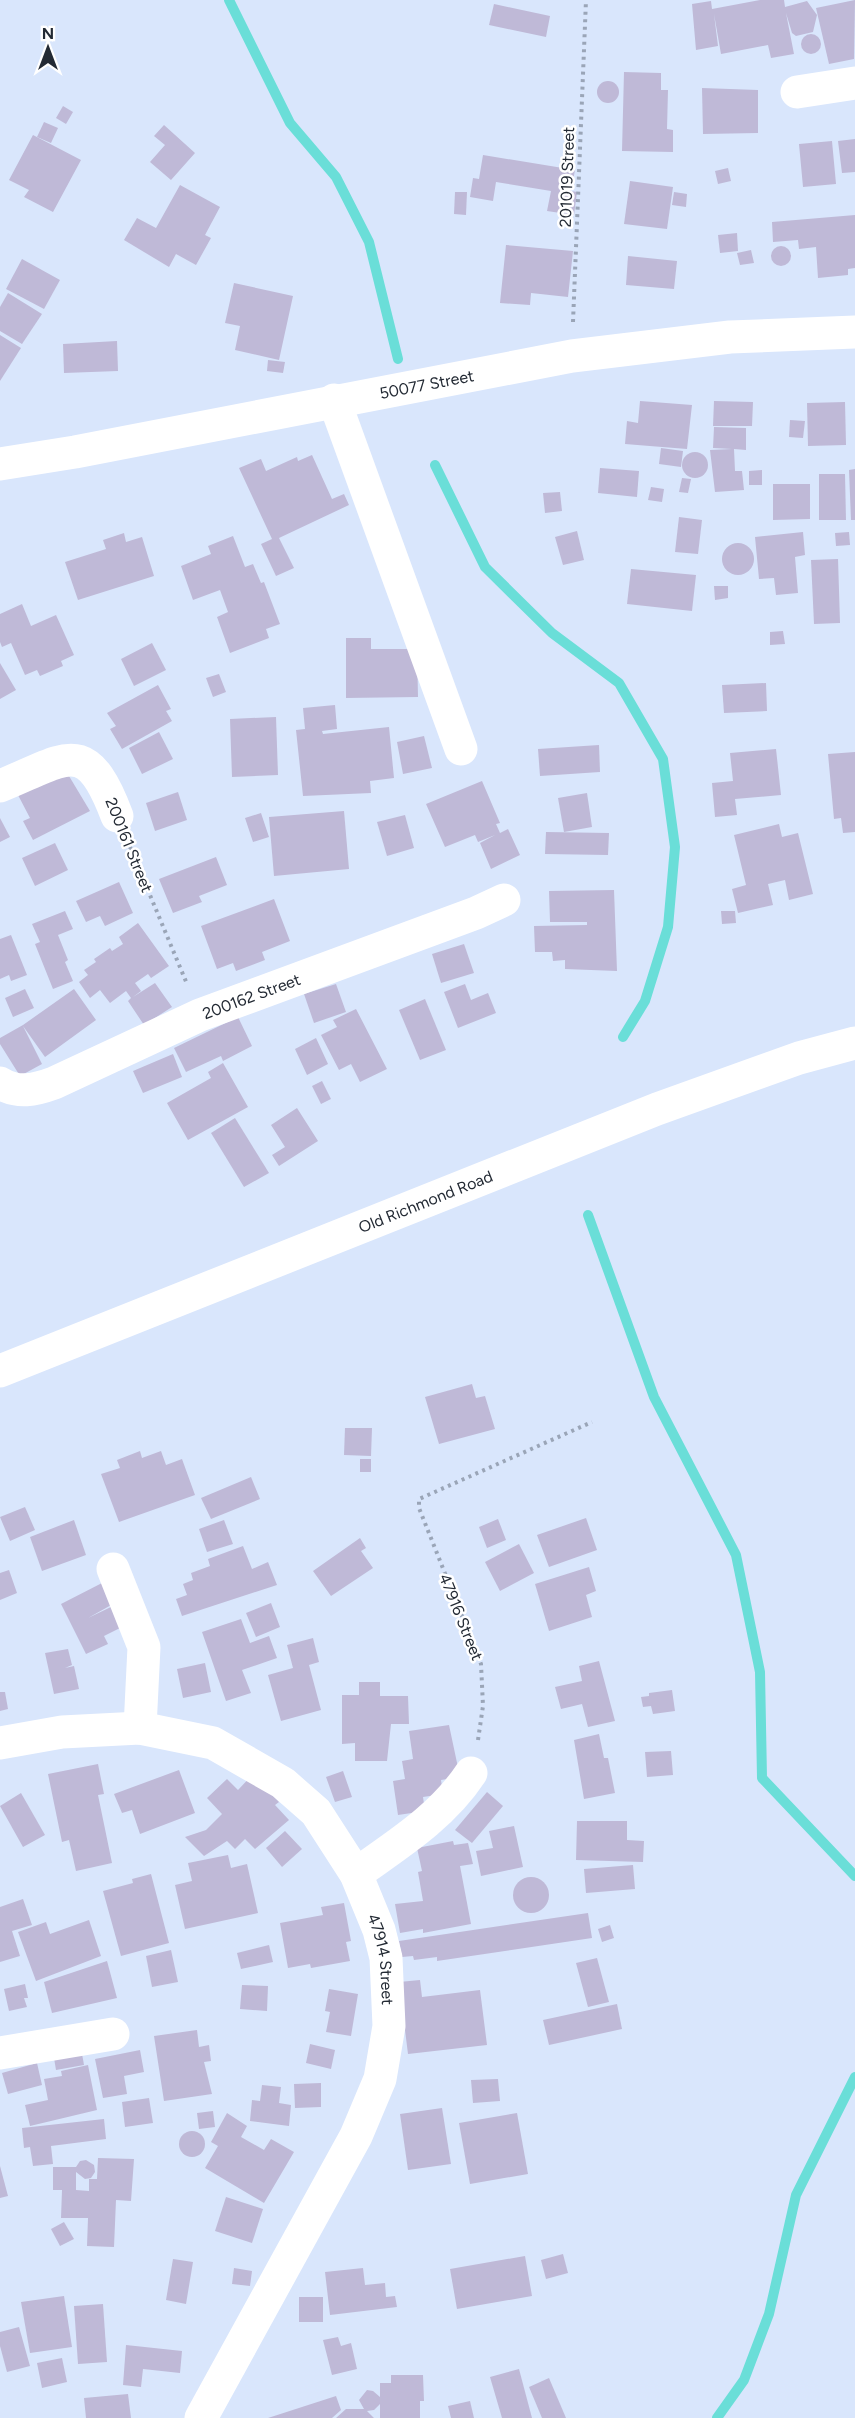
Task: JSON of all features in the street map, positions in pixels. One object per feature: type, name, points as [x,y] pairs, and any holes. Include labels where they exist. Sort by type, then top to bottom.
[{"type":"street","points":[[797,92],[855,83]]},
{"type":"street","name":"50077 Street","points":[[0,464],[75,452],[334,400],[572,356],[730,337],[855,333]]},
{"type":"street","points":[[334,400],[461,749]]},
{"type":"street","name":"200161 Street","points":[[0,786],[69,759],[79,761],[89,764],[99,776],[117,816]]},
{"type":"street","name":"200162 Street","points":[[0,1083],[17,1090],[36,1090],[200,1015],[476,913],[504,900]]},
{"type":"street","name":"Old Richmond Road","points":[[0,1371],[657,1109],[799,1058],[855,1043]]},
{"type":"street","points":[[113,1569],[144,1647],[140,1728]]},
{"type":"street","name":"47914 Street","points":[[0,1743],[62,1732],[140,1728],[213,1743],[283,1783],[316,1812],[356,1874],[379,1930],[386,1958],[388,2026],[381,2079],[356,2136],[216,2413]]},
{"type":"street","points":[[356,1874],[435,1817],[448,1805],[471,1773]]},
{"type":"street","points":[[0,2053],[114,2034]]},
{"type":"path","name":"201019 Street","points":[[572,356],[586,0]]},
{"type":"path","name":"200161 Street","points":[[117,816],[200,1015]]},
{"type":"path","name":"47916 Street","points":[[471,1773],[483,1706],[481,1664],[443,1574],[419,1508],[419,1499],[592,1422]]},
{"type":"building","points":[[760,0],[784,0],[785,7],[807,1],[817,15],[813,32],[796,36],[792,33],[786,13],[794,54],[771,58],[768,45],[721,54],[714,14],[718,46],[696,50],[692,4],[711,1],[712,9]]},
{"type":"building","points":[[855,0],[854,59],[829,64],[816,8]]},
{"type":"building","points":[[494,4],[550,16],[546,37],[489,25]]},
{"type":"building","points":[[811,34],[818,37],[821,44],[818,51],[811,54],[804,51],[801,44],[804,37]]},
{"type":"building","points":[[624,72],[661,73],[661,90],[668,90],[667,129],[673,130],[673,152],[622,151]]},
{"type":"building","points":[[608,81],[616,84],[619,92],[616,100],[608,103],[600,100],[597,92],[600,84]]},
{"type":"building","points":[[702,88],[758,90],[758,133],[703,134]]},
{"type":"building","points":[[63,106],[73,112],[66,124],[56,118]]},
{"type":"building","points":[[44,122],[58,128],[51,143],[37,137]]},
{"type":"building","points":[[164,125],[195,153],[171,180],[150,162],[165,145],[154,136]]},
{"type":"building","points":[[33,135],[81,160],[53,212],[24,197],[29,190],[9,180]]},
{"type":"building","points":[[855,139],[855,172],[842,173],[838,141]]},
{"type":"building","points":[[832,141],[836,184],[803,187],[799,144]]},
{"type":"building","points":[[483,155],[575,170],[571,191],[577,192],[574,215],[547,211],[551,191],[496,182],[493,201],[470,197],[473,178],[479,179]]},
{"type":"building","points":[[728,168],[731,181],[718,184],[715,171]]},
{"type":"building","points":[[630,181],[673,187],[667,229],[624,224]]},
{"type":"building","points":[[180,185],[220,207],[205,235],[211,238],[196,265],[176,254],[169,267],[124,240],[137,218],[156,228]]},
{"type":"building","points":[[455,192],[467,192],[466,215],[454,214]]},
{"type":"building","points":[[674,192],[687,194],[686,207],[672,205]]},
{"type":"building","points":[[855,215],[855,268],[848,269],[848,275],[818,278],[816,247],[799,249],[798,240],[773,242],[772,222]]},
{"type":"building","points":[[737,233],[738,251],[720,253],[718,235]]},
{"type":"building","points":[[506,245],[573,251],[568,297],[531,293],[530,305],[500,303]]},
{"type":"building","points":[[777,246],[785,246],[791,252],[791,260],[785,266],[777,266],[771,260],[771,252]]},
{"type":"building","points":[[751,250],[754,263],[740,265],[737,253]]},
{"type":"building","points":[[628,256],[677,261],[674,289],[626,285]]},
{"type":"building","points":[[22,259],[60,280],[44,309],[6,289]]},
{"type":"building","points":[[234,283],[293,296],[279,360],[235,350],[240,326],[225,323]]},
{"type":"building","points":[[8,293],[42,314],[22,344],[0,331],[0,307]]},
{"type":"building","points":[[0,335],[21,348],[0,381]]},
{"type":"building","points":[[117,341],[118,371],[64,373],[63,344]]},
{"type":"building","points":[[268,360],[285,362],[283,373],[267,371]]},
{"type":"building","points":[[640,401],[692,405],[687,449],[625,444],[627,421],[638,423]]},
{"type":"building","points":[[714,401],[753,402],[752,426],[713,426]]},
{"type":"building","points":[[845,402],[846,445],[808,446],[807,403]]},
{"type":"building","points":[[790,420],[805,421],[803,438],[789,437]]},
{"type":"building","points":[[714,427],[746,428],[746,450],[734,449],[735,471],[742,471],[744,490],[715,492],[710,450],[732,449],[713,448]]},
{"type":"building","points":[[661,448],[683,451],[681,467],[659,464]]},
{"type":"building","points":[[695,452],[704,456],[708,465],[704,474],[695,478],[686,474],[682,465],[686,456]]},
{"type":"building","points":[[312,455],[332,499],[344,494],[349,505],[279,538],[294,568],[276,576],[261,544],[272,539],[239,468],[261,459],[266,471],[297,457],[298,461]]},
{"type":"building","points":[[600,468],[639,471],[637,497],[598,493]]},
{"type":"building","points":[[855,469],[855,520],[851,520],[849,470]]},
{"type":"building","points":[[762,470],[762,485],[749,485],[749,471]]},
{"type":"building","points":[[819,474],[845,474],[846,520],[819,520]]},
{"type":"building","points":[[682,478],[691,479],[688,493],[679,492]]},
{"type":"building","points":[[773,484],[810,484],[810,519],[773,520]]},
{"type":"building","points":[[651,487],[664,489],[662,502],[648,500]]},
{"type":"building","points":[[560,492],[562,511],[545,513],[543,493]]},
{"type":"building","points":[[679,517],[702,520],[698,554],[675,552]]},
{"type":"building","points":[[577,531],[584,560],[563,565],[555,537]]},
{"type":"building","points":[[803,532],[805,555],[795,557],[798,593],[776,595],[774,578],[759,579],[755,537]]},
{"type":"building","points":[[849,532],[850,545],[836,546],[835,533]]},
{"type":"building","points":[[124,533],[126,542],[142,537],[154,576],[78,600],[65,562],[106,549],[103,540]]},
{"type":"building","points":[[233,536],[245,567],[253,564],[261,583],[264,582],[280,624],[266,629],[269,638],[230,653],[217,617],[228,612],[220,590],[193,600],[181,566],[211,554],[208,546]]},
{"type":"building","points":[[738,543],[749,548],[754,559],[749,570],[738,575],[727,570],[722,559],[727,548]]},
{"type":"building","points":[[838,559],[840,623],[814,624],[811,560]]},
{"type":"building","points":[[631,569],[696,575],[692,611],[627,604]]},
{"type":"building","points":[[714,586],[728,586],[728,598],[715,600]]},
{"type":"building","points":[[22,604],[31,626],[56,615],[74,655],[61,661],[63,666],[40,676],[37,670],[25,675],[11,643],[2,647],[0,614]]},
{"type":"building","points":[[783,631],[785,644],[770,645],[770,632]]},
{"type":"building","points":[[346,638],[371,638],[371,649],[417,649],[418,697],[346,698]]},
{"type":"building","points":[[152,643],[166,670],[134,686],[121,659]]},
{"type":"building","points":[[0,663],[16,690],[0,699]]},
{"type":"building","points":[[219,674],[226,692],[213,697],[206,678]]},
{"type":"building","points":[[766,683],[767,711],[724,713],[722,685]]},
{"type":"building","points":[[158,685],[171,709],[166,711],[172,721],[122,749],[110,729],[116,726],[107,713]]},
{"type":"building","points":[[335,705],[337,729],[322,731],[323,734],[389,727],[394,778],[370,781],[371,793],[303,796],[296,730],[305,729],[303,708]]},
{"type":"building","points":[[276,717],[278,775],[232,777],[230,719]]},
{"type":"building","points":[[159,732],[173,759],[142,774],[129,748]]},
{"type":"building","points":[[424,736],[432,768],[403,774],[397,742]]},
{"type":"building","points":[[599,745],[600,772],[540,776],[538,749]]},
{"type":"building","points":[[776,749],[781,795],[735,799],[737,815],[715,817],[712,783],[733,781],[730,753]]},
{"type":"building","points":[[855,752],[855,832],[843,833],[841,818],[834,819],[828,754]]},
{"type":"building","points":[[66,771],[90,811],[33,840],[23,821],[30,818],[18,795]]},
{"type":"building","points":[[482,781],[500,823],[496,824],[500,833],[508,829],[520,855],[491,869],[480,843],[495,835],[478,842],[475,835],[445,847],[426,804]]},
{"type":"building","points":[[178,792],[187,820],[155,831],[146,803]]},
{"type":"building","points":[[587,793],[592,827],[564,832],[558,798]]},
{"type":"building","points":[[344,811],[349,869],[274,876],[269,817]]},
{"type":"building","points":[[261,813],[269,837],[253,842],[245,818]]},
{"type":"building","points":[[405,815],[414,848],[387,856],[377,822]]},
{"type":"building","points":[[0,818],[10,837],[0,842]]},
{"type":"building","points":[[779,824],[782,837],[798,833],[813,894],[789,900],[785,880],[768,884],[773,905],[738,913],[732,889],[746,885],[734,835]]},
{"type":"building","points":[[546,832],[609,833],[608,855],[545,854]]},
{"type":"building","points":[[55,843],[68,870],[35,886],[22,858]]},
{"type":"building","points":[[216,857],[227,885],[199,896],[202,902],[173,913],[159,879]]},
{"type":"building","points":[[119,882],[133,913],[105,926],[100,916],[86,922],[76,901]]},
{"type":"building","points":[[614,890],[617,971],[565,969],[565,960],[553,961],[552,952],[535,952],[534,926],[587,925],[587,922],[550,922],[549,891]]},
{"type":"building","points":[[274,899],[290,941],[262,952],[265,960],[236,971],[233,963],[217,969],[201,926]]},
{"type":"building","points":[[65,911],[73,929],[58,935],[73,981],[53,989],[35,944],[40,942],[32,924]]},
{"type":"building","points":[[721,911],[735,911],[736,923],[722,924]]},
{"type":"building","points":[[138,923],[169,966],[151,978],[148,974],[135,983],[141,991],[133,997],[155,983],[172,1007],[144,1025],[128,1001],[131,998],[126,991],[110,1003],[100,990],[90,998],[79,982],[88,975],[84,970],[96,962],[94,959],[110,948],[112,951],[123,944],[119,937]]},
{"type":"building","points":[[11,935],[27,975],[11,981],[9,975],[0,979],[0,939]]},
{"type":"building","points":[[464,944],[474,973],[441,983],[432,954]]},
{"type":"building","points":[[336,984],[346,1012],[314,1023],[304,994]]},
{"type":"building","points":[[465,984],[471,1000],[488,993],[496,1013],[458,1028],[444,992]]},
{"type":"building","points":[[25,989],[34,1008],[13,1017],[5,998]]},
{"type":"building","points":[[74,989],[96,1020],[45,1057],[23,1026],[42,1064],[20,1076],[0,1044],[0,1038],[23,1025]]},
{"type":"building","points":[[425,999],[446,1050],[420,1060],[399,1010]]},
{"type":"building","points":[[356,1009],[387,1069],[360,1082],[351,1064],[339,1070],[321,1035],[337,1027],[333,1020]]},
{"type":"building","points":[[238,1017],[252,1046],[223,1061],[221,1056],[186,1072],[174,1048]]},
{"type":"building","points":[[316,1038],[328,1064],[307,1075],[295,1049]]},
{"type":"building","points":[[173,1054],[182,1077],[143,1093],[133,1071]]},
{"type":"building","points":[[223,1063],[248,1107],[188,1140],[167,1103],[211,1078],[208,1072]]},
{"type":"building","points":[[322,1081],[331,1099],[321,1104],[312,1086]]},
{"type":"building","points":[[297,1108],[318,1141],[279,1166],[272,1155],[285,1147],[271,1125]]},
{"type":"building","points":[[235,1118],[269,1173],[244,1187],[211,1133]]},
{"type":"building","points":[[472,1384],[476,1398],[485,1396],[495,1429],[439,1444],[425,1397]]},
{"type":"building","points":[[345,1428],[372,1428],[371,1456],[344,1455]]},
{"type":"building","points":[[140,1451],[142,1458],[161,1451],[166,1465],[182,1459],[195,1495],[119,1522],[101,1474],[120,1468],[117,1460]]},
{"type":"building","points":[[360,1459],[371,1459],[371,1472],[360,1472]]},
{"type":"building","points":[[251,1477],[260,1499],[211,1519],[201,1498]]},
{"type":"building","points":[[25,1507],[35,1530],[10,1541],[0,1517]]},
{"type":"building","points":[[586,1518],[597,1550],[549,1567],[537,1535]]},
{"type":"building","points":[[498,1519],[506,1540],[487,1548],[479,1527]]},
{"type":"building","points":[[74,1520],[86,1555],[42,1571],[30,1537]]},
{"type":"building","points":[[224,1520],[233,1544],[207,1552],[199,1529]]},
{"type":"building","points":[[360,1538],[366,1548],[361,1551],[373,1568],[331,1596],[313,1571]]},
{"type":"building","points":[[519,1544],[534,1573],[500,1591],[485,1562]]},
{"type":"building","points":[[243,1546],[252,1569],[268,1562],[277,1585],[182,1616],[176,1599],[187,1595],[183,1584],[193,1580],[191,1573],[210,1566],[208,1559]]},
{"type":"building","points":[[589,1567],[596,1591],[586,1595],[592,1617],[549,1631],[535,1584]]},
{"type":"building","points":[[9,1570],[17,1593],[0,1600],[0,1573]]},
{"type":"building","points":[[102,1583],[113,1604],[88,1618],[113,1606],[124,1626],[104,1636],[108,1644],[86,1654],[61,1604]]},
{"type":"building","points":[[271,1603],[280,1627],[256,1637],[246,1613]]},
{"type":"building","points":[[241,1619],[250,1643],[269,1636],[277,1658],[242,1670],[251,1693],[226,1701],[202,1632]]},
{"type":"building","points":[[313,1638],[319,1662],[309,1665],[321,1710],[281,1721],[268,1675],[293,1668],[287,1645]]},
{"type":"building","points":[[68,1649],[72,1665],[65,1668],[74,1666],[79,1689],[54,1694],[45,1653]]},
{"type":"building","points":[[599,1661],[615,1721],[588,1727],[582,1704],[561,1709],[555,1687],[582,1681],[579,1666]]},
{"type":"building","points":[[205,1663],[211,1692],[183,1698],[177,1669]]},
{"type":"building","points":[[359,1682],[380,1682],[380,1696],[408,1696],[409,1724],[391,1724],[387,1761],[355,1761],[355,1743],[342,1744],[342,1695],[359,1695]]},
{"type":"building","points":[[672,1690],[675,1711],[653,1714],[651,1706],[643,1707],[641,1697],[649,1696],[649,1693]]},
{"type":"building","points":[[0,1692],[5,1692],[8,1709],[0,1711]]},
{"type":"building","points":[[449,1725],[460,1777],[441,1780],[443,1794],[423,1797],[425,1811],[398,1815],[393,1781],[405,1779],[402,1761],[413,1759],[409,1731]]},
{"type":"building","points":[[599,1734],[604,1758],[608,1758],[615,1793],[584,1799],[574,1740]]},
{"type":"building","points":[[671,1751],[673,1775],[647,1777],[645,1752]]},
{"type":"building","points":[[98,1764],[104,1794],[98,1795],[112,1863],[76,1871],[69,1840],[62,1842],[48,1774]]},
{"type":"building","points":[[179,1770],[195,1813],[140,1834],[132,1810],[122,1813],[114,1794]]},
{"type":"building","points":[[343,1771],[352,1797],[335,1802],[326,1777]]},
{"type":"building","points":[[253,1774],[279,1802],[275,1805],[289,1820],[255,1849],[245,1839],[235,1849],[227,1841],[204,1856],[185,1837],[206,1830],[222,1814],[207,1798],[227,1779],[238,1790]]},
{"type":"building","points":[[487,1792],[503,1806],[472,1843],[455,1830]]},
{"type":"building","points":[[21,1793],[45,1835],[23,1847],[0,1806]]},
{"type":"building","points":[[577,1821],[627,1821],[627,1840],[644,1841],[643,1862],[576,1860]]},
{"type":"building","points":[[514,1826],[523,1867],[481,1876],[476,1851],[493,1848],[489,1831]]},
{"type":"building","points":[[285,1831],[302,1849],[282,1867],[266,1848]]},
{"type":"building","points":[[453,1841],[454,1845],[468,1843],[473,1864],[460,1866],[471,1924],[423,1933],[423,1929],[400,1933],[395,1904],[423,1901],[418,1872],[422,1871],[417,1848]]},
{"type":"building","points":[[228,1855],[231,1868],[247,1864],[258,1913],[185,1929],[175,1885],[192,1881],[188,1863]]},
{"type":"building","points":[[633,1865],[635,1889],[586,1893],[584,1869]]},
{"type":"building","points":[[151,1874],[169,1943],[121,1956],[103,1891],[133,1883],[132,1879]]},
{"type":"building","points":[[531,1877],[543,1883],[549,1895],[543,1907],[531,1913],[519,1907],[513,1895],[519,1883]]},
{"type":"building","points":[[23,1899],[32,1925],[12,1931],[20,1956],[0,1962],[0,1907]]},
{"type":"building","points":[[344,1903],[351,1941],[346,1942],[350,1961],[311,1968],[310,1964],[288,1968],[280,1923],[323,1915],[321,1907]]},
{"type":"building","points":[[588,1913],[592,1938],[437,1961],[437,1957],[414,1960],[413,1956],[402,1957],[399,1941]]},
{"type":"building","points":[[89,1920],[101,1956],[36,1981],[18,1932],[46,1922],[50,1934]]},
{"type":"building","points":[[610,1925],[614,1938],[602,1942],[598,1929]]},
{"type":"building","points":[[269,1945],[273,1962],[241,1969],[237,1953]]},
{"type":"building","points":[[171,1950],[178,1982],[152,1987],[146,1956]]},
{"type":"building","points":[[597,1958],[609,2002],[588,2007],[576,1963]]},
{"type":"building","points":[[107,1961],[117,1998],[52,2013],[44,1982]]},
{"type":"building","points":[[420,1980],[422,1997],[480,1990],[487,2045],[408,2054],[399,1982]]},
{"type":"building","points":[[25,1984],[28,1998],[24,1998],[27,2007],[9,2011],[4,1989]]},
{"type":"building","points":[[242,1985],[268,1986],[267,2011],[240,2009]]},
{"type":"building","points":[[329,1989],[358,1994],[351,2036],[326,2032],[330,2012],[325,2011]]},
{"type":"building","points":[[617,2004],[622,2029],[549,2045],[543,2020]]},
{"type":"building","points":[[197,2030],[199,2047],[209,2045],[211,2061],[204,2062],[212,2094],[164,2101],[154,2036]]},
{"type":"building","points":[[310,2044],[335,2050],[331,2069],[306,2063]]},
{"type":"building","points":[[81,2048],[84,2065],[56,2070],[53,2052]]},
{"type":"building","points":[[140,2050],[144,2072],[124,2076],[127,2094],[103,2098],[95,2059]]},
{"type":"building","points":[[37,2063],[42,2085],[8,2094],[2,2073]]},
{"type":"building","points":[[88,2065],[97,2110],[30,2126],[25,2105],[48,2100],[44,2079],[62,2076],[61,2071]]},
{"type":"building","points":[[498,2079],[500,2101],[473,2103],[471,2080]]},
{"type":"building","points":[[321,2083],[321,2107],[295,2108],[294,2084]]},
{"type":"building","points":[[262,2085],[281,2087],[279,2103],[291,2105],[289,2126],[250,2121],[252,2100],[260,2101]]},
{"type":"building","points":[[149,2098],[153,2123],[125,2127],[122,2102]]},
{"type":"building","points":[[442,2108],[451,2164],[408,2170],[400,2114]]},
{"type":"building","points":[[213,2111],[215,2127],[199,2129],[197,2113]]},
{"type":"building","points":[[227,2113],[247,2126],[241,2137],[264,2150],[271,2139],[294,2152],[264,2203],[205,2168],[218,2146],[211,2142]]},
{"type":"building","points":[[517,2113],[528,2174],[470,2184],[459,2123]]},
{"type":"building","points":[[104,2119],[106,2139],[51,2146],[53,2164],[33,2166],[30,2147],[24,2148],[22,2128]]},
{"type":"building","points":[[192,2131],[201,2135],[205,2144],[201,2153],[192,2157],[183,2153],[179,2144],[183,2135]]},
{"type":"building","points":[[98,2158],[134,2159],[131,2201],[116,2200],[114,2247],[87,2246],[88,2218],[61,2218],[62,2190],[53,2190],[53,2167],[76,2167],[80,2161],[86,2160],[94,2165],[95,2172],[91,2178],[85,2179],[76,2172],[76,2190],[89,2191],[89,2179],[97,2179]]},
{"type":"building","points":[[0,2166],[8,2196],[0,2198]]},
{"type":"building","points":[[226,2197],[263,2209],[252,2243],[215,2231]]},
{"type":"building","points":[[64,2222],[74,2239],[60,2246],[51,2229]]},
{"type":"building","points":[[563,2254],[568,2273],[546,2279],[541,2260]]},
{"type":"building","points":[[525,2256],[532,2296],[457,2309],[450,2269]]},
{"type":"building","points":[[173,2259],[193,2262],[186,2304],[166,2300]]},
{"type":"building","points":[[234,2268],[252,2271],[250,2286],[232,2284]]},
{"type":"building","points":[[363,2268],[365,2285],[385,2283],[386,2297],[395,2296],[397,2307],[330,2315],[325,2272]]},
{"type":"building","points":[[64,2296],[72,2347],[30,2353],[21,2302]]},
{"type":"building","points":[[299,2297],[323,2297],[323,2322],[299,2322]]},
{"type":"building","points":[[103,2304],[107,2362],[78,2364],[74,2306]]},
{"type":"building","points":[[19,2327],[30,2366],[7,2372],[0,2346],[0,2332]]},
{"type":"building","points":[[338,2337],[341,2346],[351,2343],[357,2369],[332,2375],[323,2340]]},
{"type":"building","points":[[126,2345],[182,2351],[180,2373],[143,2369],[141,2387],[123,2385]]},
{"type":"building","points":[[62,2358],[67,2382],[42,2388],[37,2363]]},
{"type":"building","points":[[519,2369],[532,2418],[502,2418],[490,2377]]},
{"type":"building","points":[[391,2375],[423,2375],[424,2401],[420,2401],[420,2418],[380,2418],[380,2404],[374,2410],[367,2411],[374,2418],[336,2418],[346,2409],[364,2409],[359,2400],[367,2390],[373,2391],[380,2397],[380,2383],[391,2383]]},
{"type":"building","points":[[549,2378],[566,2418],[542,2418],[529,2387]]},
{"type":"building","points":[[128,2394],[131,2418],[86,2418],[84,2398]]},
{"type":"building","points":[[336,2396],[341,2410],[332,2418],[268,2418]]},
{"type":"building","points":[[470,2401],[474,2418],[451,2418],[448,2406]]},
{"type":"waterway","points":[[229,0],[290,123],[336,177],[369,242],[398,359]]},
{"type":"waterway","points":[[435,465],[485,567],[552,633],[619,683],[663,759],[675,847],[668,927],[645,1001],[623,1037]]},
{"type":"waterway","points":[[588,1215],[654,1397],[736,1555],[760,1672],[762,1778],[855,1876]]},
{"type":"waterway","points":[[717,2418],[744,2380],[769,2314],[796,2195],[855,2077]]}]
